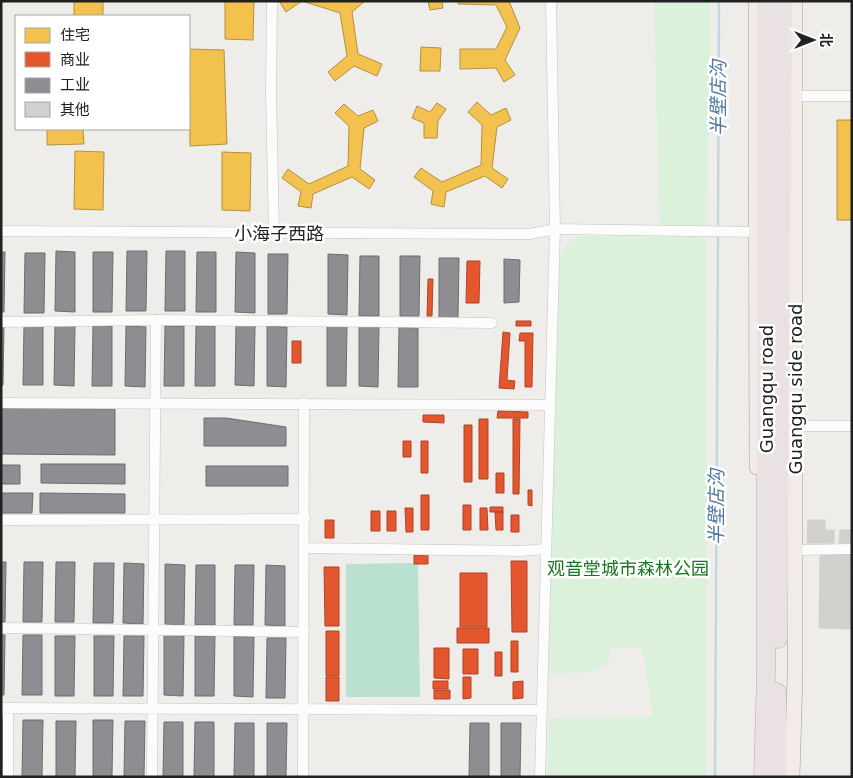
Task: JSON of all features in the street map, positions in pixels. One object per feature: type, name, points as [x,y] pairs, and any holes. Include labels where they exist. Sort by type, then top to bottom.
[{"type":"highway","name":"Guangqu road","points":[[763,777],[766,674],[766,1]]},
{"type":"highway","name":"Guangqu road","points":[[777,777],[783,1]]},
{"type":"main road","points":[[756,1],[757,777]]},
{"type":"main road","name":"Guangqu side road","points":[[792,777],[795,550],[795,1]]},
{"type":"street","points":[[272,1],[271,93],[274,232]]},
{"type":"street","points":[[540,777],[555,229],[550,1]]},
{"type":"street","points":[[795,96],[852,96]]},
{"type":"street","name":"小海子西路","points":[[1,231],[530,234],[555,229],[757,232]]},
{"type":"street","points":[[1,322],[156,320],[492,323]]},
{"type":"street","points":[[152,777],[156,320]]},
{"type":"street","points":[[1,403],[550,405]]},
{"type":"street","points":[[303,777],[304,403]]},
{"type":"street","points":[[794,426],[852,426]]},
{"type":"street","points":[[1,520],[305,519]]},
{"type":"street","points":[[304,548],[545,549]]},
{"type":"street","points":[[795,550],[852,549]]},
{"type":"street","points":[[1,628],[304,632]]},
{"type":"street","points":[[8,777],[5,708],[542,710]]},
{"type":"green space","name":"观音堂城市森林公园","points":[[654,1],[710,1],[707,240],[707,777],[547,777],[549,718],[653,716],[642,647],[612,648],[607,665],[593,672],[547,674],[558,260],[564,246],[579,236],[660,237]]},
{"type":"green space","points":[[418,563],[420,697],[346,697],[346,564]]},
{"type":"building: 住宅","points":[[74,1],[103,1],[103,15],[74,15]]},
{"type":"building: 住宅","points":[[225,1],[254,1],[253,40],[225,39]]},
{"type":"building: 住宅","points":[[279,1],[302,1],[286,12]]},
{"type":"building: 住宅","points":[[302,1],[365,1],[352,12],[358,54],[382,64],[377,76],[354,66],[335,81],[328,72],[347,56],[340,13]]},
{"type":"building: 住宅","points":[[428,1],[442,1],[443,8],[430,10]]},
{"type":"building: 住宅","points":[[458,1],[509,1],[520,28],[505,60],[515,75],[504,82],[496,68],[460,69],[460,49],[496,49],[507,27],[496,5],[458,4]]},
{"type":"building: 住宅","points":[[421,47],[441,48],[440,71],[420,71]]},
{"type":"building: 住宅","points":[[190,49],[224,50],[227,144],[190,146]]},
{"type":"building: 住宅","points":[[477,102],[491,115],[506,108],[511,120],[497,127],[492,168],[508,179],[502,188],[485,176],[446,192],[444,207],[431,204],[433,191],[414,177],[421,168],[442,182],[481,165],[482,125],[468,112]]},
{"type":"building: 住宅","points":[[437,103],[446,109],[438,121],[437,138],[424,138],[424,123],[412,118],[417,106],[430,112]]},
{"type":"building: 住宅","points":[[344,104],[358,116],[373,110],[378,121],[364,128],[360,169],[375,180],[369,189],[352,177],[313,194],[311,208],[298,206],[301,192],[282,178],[288,169],[309,184],[348,166],[349,126],[335,113]]},
{"type":"building: 住宅","points":[[837,120],[852,120],[852,220],[837,220]]},
{"type":"building: 住宅","points":[[47,130],[83,130],[84,144],[47,145]]},
{"type":"building: 住宅","points":[[75,151],[104,152],[103,210],[74,209]]},
{"type":"building: 住宅","points":[[222,152],[251,153],[250,211],[222,210]]},
{"type":"building: 商业","points":[[467,261],[480,261],[479,303],[466,303]]},
{"type":"building: 商业","points":[[428,279],[433,279],[432,316],[427,316]]},
{"type":"building: 商业","points":[[516,321],[531,321],[531,326],[516,326]]},
{"type":"building: 商业","points":[[503,332],[510,333],[507,380],[515,381],[514,389],[499,388]]},
{"type":"building: 商业","points":[[520,333],[533,333],[532,387],[525,387],[525,341],[519,341]]},
{"type":"building: 商业","points":[[292,341],[301,341],[301,363],[292,363]]},
{"type":"building: 商业","points":[[498,411],[528,412],[528,418],[497,418]]},
{"type":"building: 商业","points":[[423,415],[444,415],[444,423],[423,422]]},
{"type":"building: 商业","points":[[479,419],[488,419],[488,479],[479,479]]},
{"type":"building: 商业","points":[[513,419],[520,419],[519,494],[513,494]]},
{"type":"building: 商业","points":[[464,425],[472,425],[472,482],[464,482]]},
{"type":"building: 商业","points":[[403,441],[411,441],[411,457],[403,457]]},
{"type":"building: 商业","points":[[421,441],[428,441],[428,473],[421,473]]},
{"type":"building: 商业","points":[[496,473],[504,473],[504,493],[496,493]]},
{"type":"building: 商业","points":[[528,490],[532,490],[532,506],[528,505]]},
{"type":"building: 商业","points":[[421,495],[429,495],[429,530],[421,530]]},
{"type":"building: 商业","points":[[463,505],[471,505],[471,530],[463,530]]},
{"type":"building: 商业","points":[[490,507],[503,507],[503,512],[490,512]]},
{"type":"building: 商业","points":[[405,508],[413,508],[413,532],[406,532]]},
{"type":"building: 商业","points":[[480,508],[487,508],[488,530],[480,530]]},
{"type":"building: 商业","points":[[371,511],[380,511],[380,531],[371,531]]},
{"type":"building: 商业","points":[[387,511],[396,511],[396,531],[387,531]]},
{"type":"building: 商业","points":[[495,512],[503,512],[503,530],[496,530]]},
{"type":"building: 商业","points":[[511,515],[519,515],[519,532],[511,532]]},
{"type":"building: 商业","points":[[325,520],[334,520],[334,538],[325,538]]},
{"type":"building: 商业","points":[[414,555],[428,555],[428,564],[414,564]]},
{"type":"building: 商业","points":[[511,561],[527,561],[527,632],[512,632]]},
{"type":"building: 商业","points":[[324,567],[339,567],[339,626],[325,626]]},
{"type":"building: 商业","points":[[460,573],[487,573],[487,627],[460,627]]},
{"type":"building: 商业","points":[[457,628],[489,628],[489,643],[457,643]]},
{"type":"building: 商业","points":[[326,631],[339,631],[339,676],[326,676]]},
{"type":"building: 商业","points":[[511,641],[518,641],[518,672],[511,672]]},
{"type":"building: 商业","points":[[434,648],[449,648],[449,679],[434,678]]},
{"type":"building: 商业","points":[[463,649],[478,649],[478,674],[463,674]]},
{"type":"building: 商业","points":[[495,652],[502,652],[502,676],[495,676]]},
{"type":"building: 商业","points":[[326,677],[339,677],[339,701],[326,701]]},
{"type":"building: 商业","points":[[463,677],[471,677],[471,698],[463,699]]},
{"type":"building: 商业","points":[[433,681],[448,681],[448,689],[433,689]]},
{"type":"building: 商业","points":[[523,681],[523,698],[513,699],[513,682]]},
{"type":"building: 商业","points":[[434,690],[450,690],[450,699],[434,699]]},
{"type":"building: 工业","points":[[56,251],[75,252],[75,312],[55,311]]},
{"type":"building: 工业","points":[[127,251],[147,251],[146,311],[126,311]]},
{"type":"building: 工业","points":[[166,251],[185,251],[185,311],[165,311]]},
{"type":"building: 工业","points":[[1,252],[5,252],[4,312],[1,312]]},
{"type":"building: 工业","points":[[93,252],[113,252],[112,312],[93,312]]},
{"type":"building: 工业","points":[[197,252],[216,252],[216,312],[196,312]]},
{"type":"building: 工业","points":[[236,252],[255,253],[255,313],[235,312]]},
{"type":"building: 工业","points":[[25,253],[45,253],[44,313],[24,313]]},
{"type":"building: 工业","points":[[268,254],[288,254],[287,314],[268,314]]},
{"type":"building: 工业","points":[[328,254],[348,255],[347,315],[328,314]]},
{"type":"building: 工业","points":[[360,256],[379,256],[379,316],[359,316]]},
{"type":"building: 工业","points":[[400,256],[420,256],[419,316],[400,316]]},
{"type":"building: 工业","points":[[439,258],[459,258],[458,318],[439,318]]},
{"type":"building: 工业","points":[[504,259],[520,260],[519,302],[504,303]]},
{"type":"building: 工业","points":[[1,325],[4,325],[3,385],[1,385]]},
{"type":"building: 工业","points":[[24,325],[43,325],[43,385],[23,385]]},
{"type":"building: 工业","points":[[55,325],[75,326],[74,386],[54,385]]},
{"type":"building: 工业","points":[[236,325],[255,326],[254,386],[235,385]]},
{"type":"building: 工业","points":[[93,326],[112,326],[112,386],[92,386]]},
{"type":"building: 工业","points":[[126,326],[146,327],[145,387],[125,386]]},
{"type":"building: 工业","points":[[165,326],[184,326],[184,386],[164,386]]},
{"type":"building: 工业","points":[[196,326],[215,326],[215,386],[195,386]]},
{"type":"building: 工业","points":[[267,326],[287,327],[286,387],[267,386]]},
{"type":"building: 工业","points":[[327,326],[347,326],[346,386],[327,386]]},
{"type":"building: 工业","points":[[359,326],[379,327],[378,387],[359,386]]},
{"type":"building: 工业","points":[[399,327],[418,328],[418,387],[398,387]]},
{"type":"building: 工业","points":[[1,408],[115,409],[115,455],[1,454]]},
{"type":"building: 工业","points":[[204,418],[226,418],[286,427],[286,446],[204,446]]},
{"type":"building: 工业","points":[[41,464],[125,464],[125,484],[41,483]]},
{"type":"building: 工业","points":[[1,465],[20,465],[20,484],[1,484]]},
{"type":"building: 工业","points":[[206,466],[288,466],[288,486],[206,486]]},
{"type":"building: 工业","points":[[1,493],[33,493],[32,513],[1,513]]},
{"type":"building: 工业","points":[[40,493],[125,494],[125,513],[40,513]]},
{"type":"building: 工业","points":[[1,562],[6,562],[5,622],[1,622]]},
{"type":"building: 工业","points":[[24,562],[43,562],[42,622],[23,622]]},
{"type":"building: 工业","points":[[56,562],[75,562],[74,622],[55,622]]},
{"type":"building: 工业","points":[[94,563],[114,563],[113,623],[93,623]]},
{"type":"building: 工业","points":[[124,563],[144,564],[143,624],[123,623]]},
{"type":"building: 工业","points":[[165,564],[185,565],[184,625],[165,624]]},
{"type":"building: 工业","points":[[196,565],[215,565],[215,625],[195,625]]},
{"type":"building: 工业","points":[[235,565],[254,565],[253,625],[234,625]]},
{"type":"building: 工业","points":[[266,565],[285,566],[285,626],[265,625]]},
{"type":"building: 工业","points":[[1,635],[5,635],[4,695],[1,695]]},
{"type":"building: 工业","points":[[23,635],[42,635],[42,695],[22,695]]},
{"type":"building: 工业","points":[[164,635],[184,636],[183,696],[164,695]]},
{"type":"building: 工业","points":[[55,636],[75,636],[74,696],[55,696]]},
{"type":"building: 工业","points":[[94,636],[114,636],[113,696],[94,696]]},
{"type":"building: 工业","points":[[124,636],[144,636],[143,696],[123,696]]},
{"type":"building: 工业","points":[[195,636],[215,636],[214,696],[195,696]]},
{"type":"building: 工业","points":[[234,636],[254,637],[253,697],[234,696]]},
{"type":"building: 工业","points":[[267,638],[286,638],[285,698],[266,698]]},
{"type":"building: 工业","points":[[1,719],[3,719],[2,777],[1,777]]},
{"type":"building: 工业","points":[[23,720],[43,720],[42,777],[22,777]]},
{"type":"building: 工业","points":[[93,720],[113,720],[112,777],[93,777]]},
{"type":"building: 工业","points":[[56,721],[76,721],[75,777],[56,777]]},
{"type":"building: 工业","points":[[125,721],[145,721],[144,777],[124,777]]},
{"type":"building: 工业","points":[[164,722],[183,722],[183,777],[163,777]]},
{"type":"building: 工业","points":[[195,722],[214,722],[214,777],[194,777]]},
{"type":"building: 工业","points":[[235,723],[254,723],[254,777],[234,777]]},
{"type":"building: 工业","points":[[267,723],[287,723],[286,777],[267,777]]},
{"type":"building: 工业","points":[[470,723],[489,723],[489,777],[469,777]]},
{"type":"building: 工业","points":[[501,723],[521,723],[520,777],[501,777]]},
{"type":"building: 其他","points":[[808,520],[825,520],[825,530],[834,530],[834,543],[807,543]]},
{"type":"building: 其他","points":[[840,530],[852,530],[852,543],[839,543]]},
{"type":"building: 其他","points":[[820,553],[851,554],[850,629],[819,628]]},
{"type":"waterway","name":"半壁店沟","points":[[718,224],[719,1]]},
{"type":"waterway","name":"半壁店沟","points":[[715,777],[718,238]]}]
